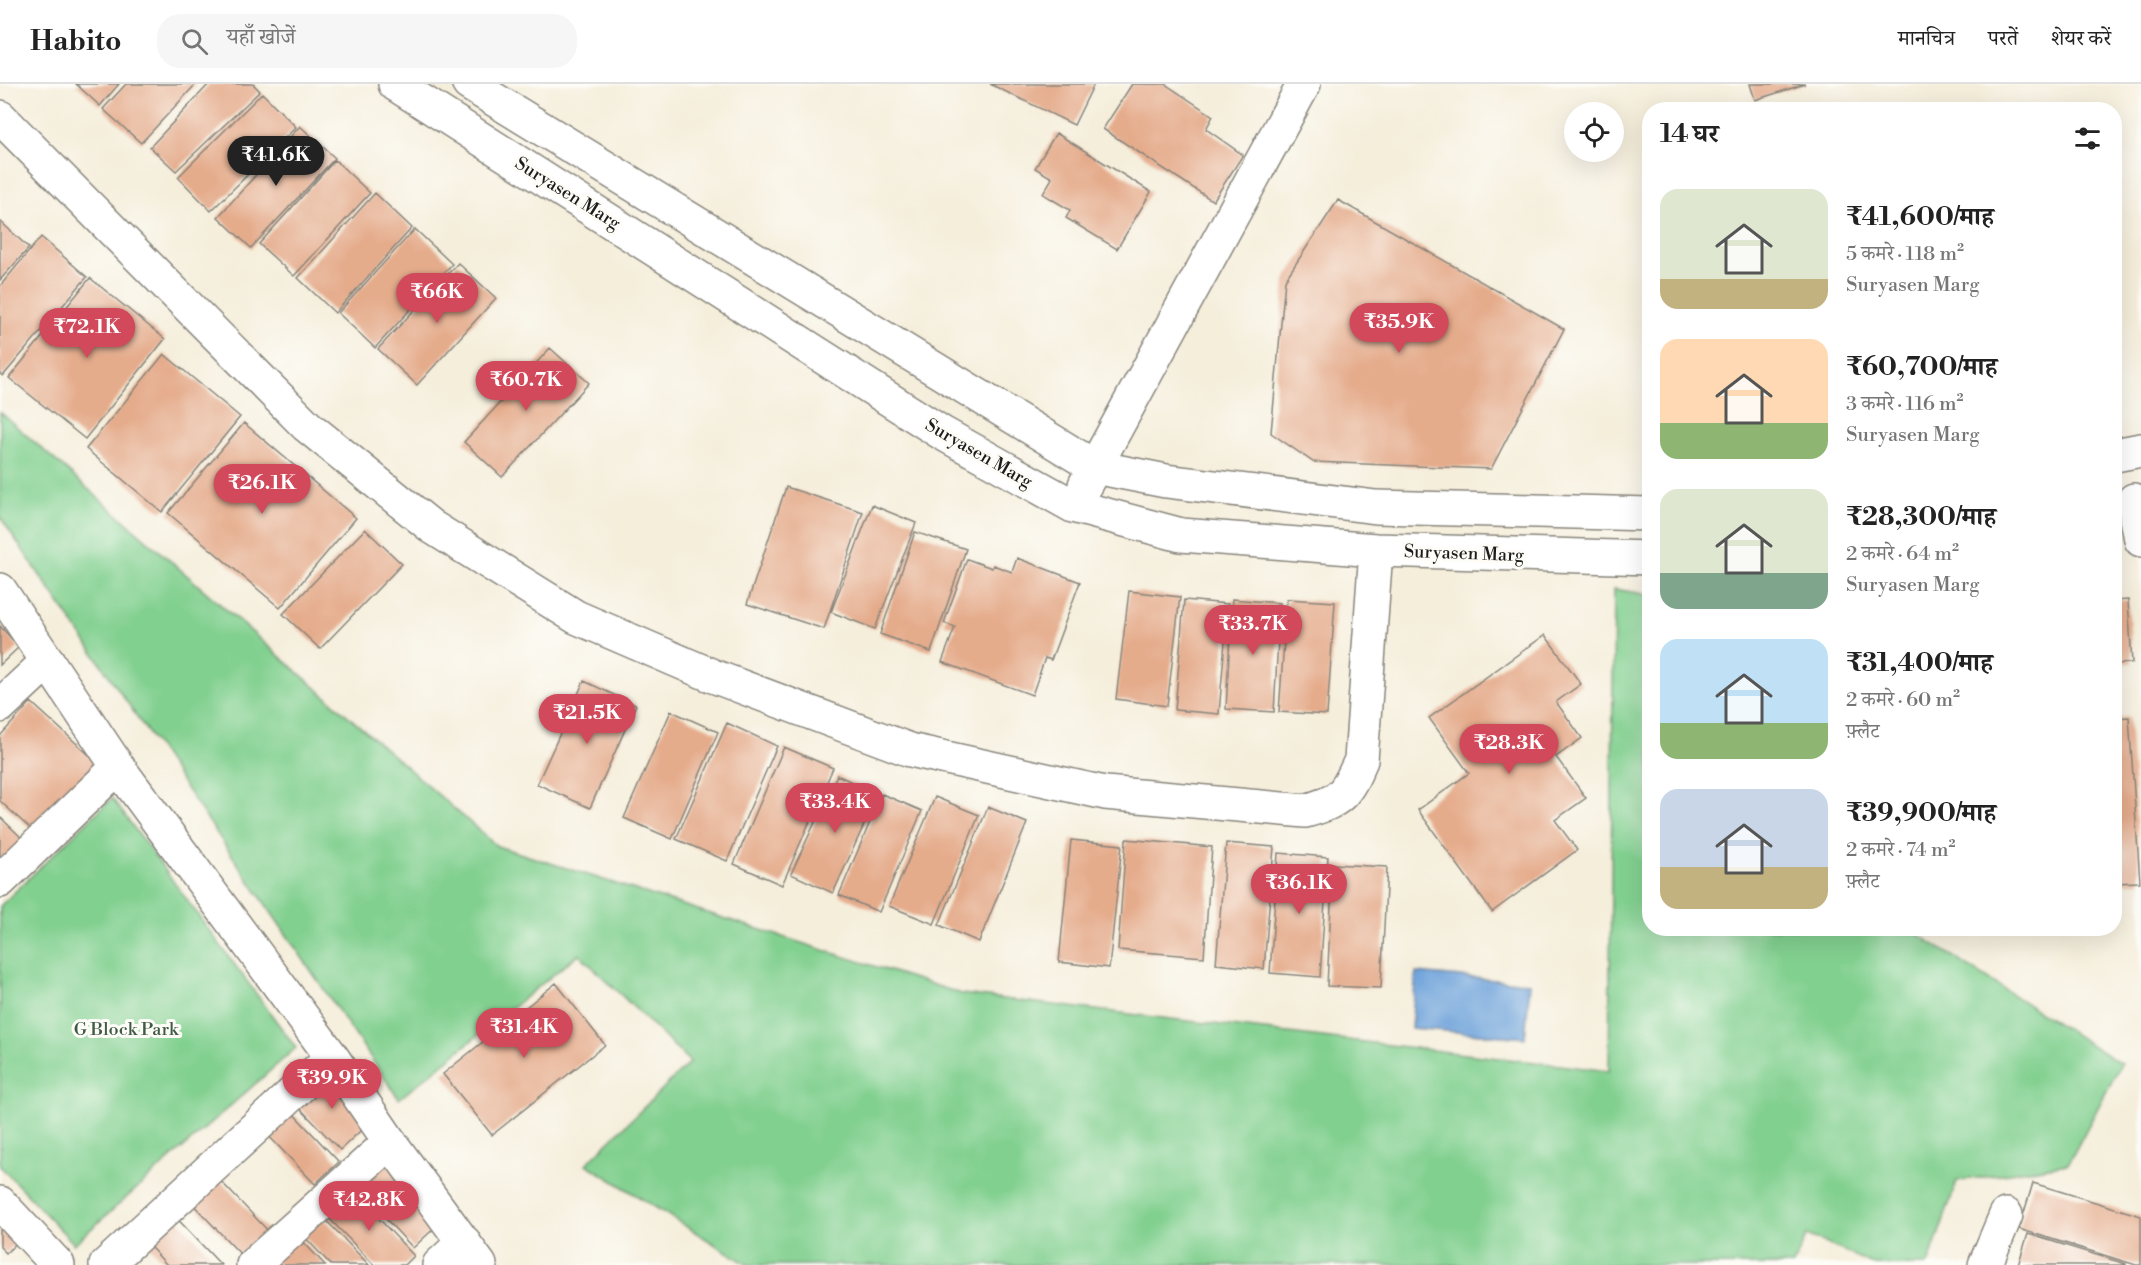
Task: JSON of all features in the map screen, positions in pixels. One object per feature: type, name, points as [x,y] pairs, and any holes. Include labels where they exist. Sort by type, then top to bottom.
[{"type":"street","points":[[468,84],[1095,466],[1166,481],[1376,507],[1642,514]]},
{"type":"street","points":[[1073,506],[1304,84]]},
{"type":"street","name":"Suryasen Marg","points":[[401,86],[942,433],[1073,506],[1181,535],[1376,550],[1642,558]]},
{"type":"street","points":[[0,117],[307,426],[432,527],[576,617],[713,676],[910,750],[1105,793],[1305,811],[1331,804],[1350,786],[1361,760],[1376,550]]},
{"type":"street","points":[[2122,454],[2141,450]]},
{"type":"street","points":[[2130,501],[2141,540]]},
{"type":"street","points":[[0,590],[118,767],[332,1057],[474,1258],[439,1265]]},
{"type":"street","points":[[0,706],[48,661]]},
{"type":"street","points":[[0,880],[118,767]]},
{"type":"street","points":[[106,1265],[332,1057]]},
{"type":"street","points":[[253,1265],[390,1142]]},
{"type":"street","points":[[0,1203],[58,1265]]},
{"type":"street","points":[[1985,1265],[2006,1215]]},
{"type":"green space","points":[[0,412],[497,846],[962,994],[1609,1071],[1614,589],[1642,594],[1642,936],[1921,936],[2121,1064],[2068,1164],[1957,1181],[1928,1265],[1875,1265],[1807,1235],[1793,1265],[748,1265],[586,1164],[690,1062],[579,954],[399,1099],[0,517]]},
{"type":"green space","name":"G Block Park","points":[[112,798],[296,1048],[74,1244],[0,1166],[0,906]]},
{"type":"water","points":[[1416,973],[1530,983],[1525,1038],[1411,1028]]},
{"type":"building","points":[[76,84],[119,84],[100,106]]},
{"type":"building","points":[[126,84],[196,84],[141,143],[103,109]]},
{"type":"building","points":[[209,84],[253,84],[260,91],[176,171],[150,147]]},
{"type":"building","points":[[990,84],[1094,84],[1074,125]]},
{"type":"building","points":[[1132,84],[1165,84],[1213,116],[1206,129],[1243,155],[1213,201],[1103,129]]},
{"type":"building","points":[[1750,84],[1805,84],[1755,100]]},
{"type":"building","points":[[262,93],[296,127],[211,211],[178,177]]},
{"type":"building","points":[[300,126],[335,158],[251,248],[218,217]]},
{"type":"building","points":[[1056,133],[1151,192],[1117,249],[1066,218],[1070,210],[1043,194],[1052,178],[1035,168]]},
{"type":"building","points":[[335,160],[370,193],[294,276],[259,244]]},
{"type":"building","points":[[375,193],[412,228],[335,313],[298,278]]},
{"type":"building","points":[[1338,200],[1564,329],[1491,469],[1313,462],[1271,433],[1285,280]]},
{"type":"building","points":[[0,221],[29,248],[0,280]]},
{"type":"building","points":[[415,229],[452,264],[375,348],[338,313]]},
{"type":"building","points":[[41,237],[87,277],[3,376],[0,374],[0,286]]},
{"type":"building","points":[[458,263],[496,298],[417,385],[378,349]]},
{"type":"building","points":[[90,278],[165,339],[85,439],[9,378]]},
{"type":"building","points":[[550,348],[589,383],[502,477],[464,442]]},
{"type":"building","points":[[164,354],[240,417],[162,512],[86,449]]},
{"type":"building","points":[[244,423],[356,518],[280,608],[168,513]]},
{"type":"building","points":[[786,487],[863,512],[824,629],[747,604]]},
{"type":"building","points":[[872,505],[916,523],[875,629],[831,612]]},
{"type":"building","points":[[365,529],[402,564],[320,649],[283,614]]},
{"type":"building","points":[[915,532],[966,549],[931,652],[880,634]]},
{"type":"building","points":[[1017,558],[1080,582],[1051,660],[1045,658],[1032,695],[942,662],[955,627],[944,623],[967,559],[1012,572]]},
{"type":"building","points":[[1129,591],[1180,597],[1167,706],[1116,699]]},
{"type":"building","points":[[1232,599],[1280,603],[1274,712],[1226,709]]},
{"type":"building","points":[[1287,599],[1335,602],[1327,715],[1279,712]]},
{"type":"building","points":[[1184,600],[1228,604],[1219,714],[1175,710]]},
{"type":"building","points":[[2122,600],[2128,600],[2132,663],[2122,664]]},
{"type":"building","points":[[0,626],[19,647],[0,665]]},
{"type":"building","points":[[1545,635],[1581,684],[1556,702],[1582,738],[1556,757],[1586,798],[1555,820],[1577,850],[1492,912],[1418,810],[1469,773],[1429,718]]},
{"type":"building","points":[[584,681],[636,705],[590,808],[537,784]]},
{"type":"building","points":[[31,702],[99,764],[36,834],[0,801],[0,736]]},
{"type":"building","points":[[671,711],[718,732],[672,839],[624,818]]},
{"type":"building","points":[[2129,717],[2140,882],[2122,883],[2122,718]]},
{"type":"building","points":[[727,723],[777,746],[727,861],[676,839]]},
{"type":"building","points":[[784,747],[833,768],[782,885],[734,864]]},
{"type":"building","points":[[837,775],[878,794],[833,893],[791,874]]},
{"type":"building","points":[[882,794],[922,811],[879,912],[839,895]]},
{"type":"building","points":[[935,797],[979,815],[934,924],[889,906]]},
{"type":"building","points":[[988,807],[1027,823],[979,942],[939,925]]},
{"type":"building","points":[[0,817],[26,842],[0,869]]},
{"type":"building","points":[[1126,839],[1212,847],[1204,957],[1118,950]]},
{"type":"building","points":[[1071,840],[1122,845],[1109,968],[1059,962]]},
{"type":"building","points":[[1226,843],[1274,847],[1264,969],[1216,964]]},
{"type":"building","points":[[1278,853],[1328,857],[1320,977],[1270,973]]},
{"type":"building","points":[[1333,864],[1387,867],[1381,988],[1327,986]]},
{"type":"building","points":[[556,983],[605,1045],[492,1135],[443,1074]]},
{"type":"building","points":[[325,1070],[372,1120],[340,1150],[293,1101]]},
{"type":"building","points":[[286,1106],[339,1162],[315,1184],[262,1129]]},
{"type":"building","points":[[383,1158],[442,1221],[413,1248],[354,1185]]},
{"type":"building","points":[[211,1171],[273,1236],[247,1261],[185,1196]]},
{"type":"building","points":[[2033,1183],[2141,1216],[2141,1265],[2019,1229]]},
{"type":"building","points":[[352,1190],[414,1256],[405,1265],[374,1265],[326,1215]]},
{"type":"building","points":[[0,1208],[25,1235],[6,1253],[0,1247]]},
{"type":"building","points":[[169,1210],[221,1265],[167,1265],[141,1237]]},
{"type":"building","points":[[319,1213],[369,1265],[331,1265],[300,1232]]},
{"type":"building","points":[[296,1234],[325,1265],[278,1265],[271,1257]]},
{"type":"building","points":[[2028,1234],[2126,1264],[2126,1265],[2018,1265]]}]
